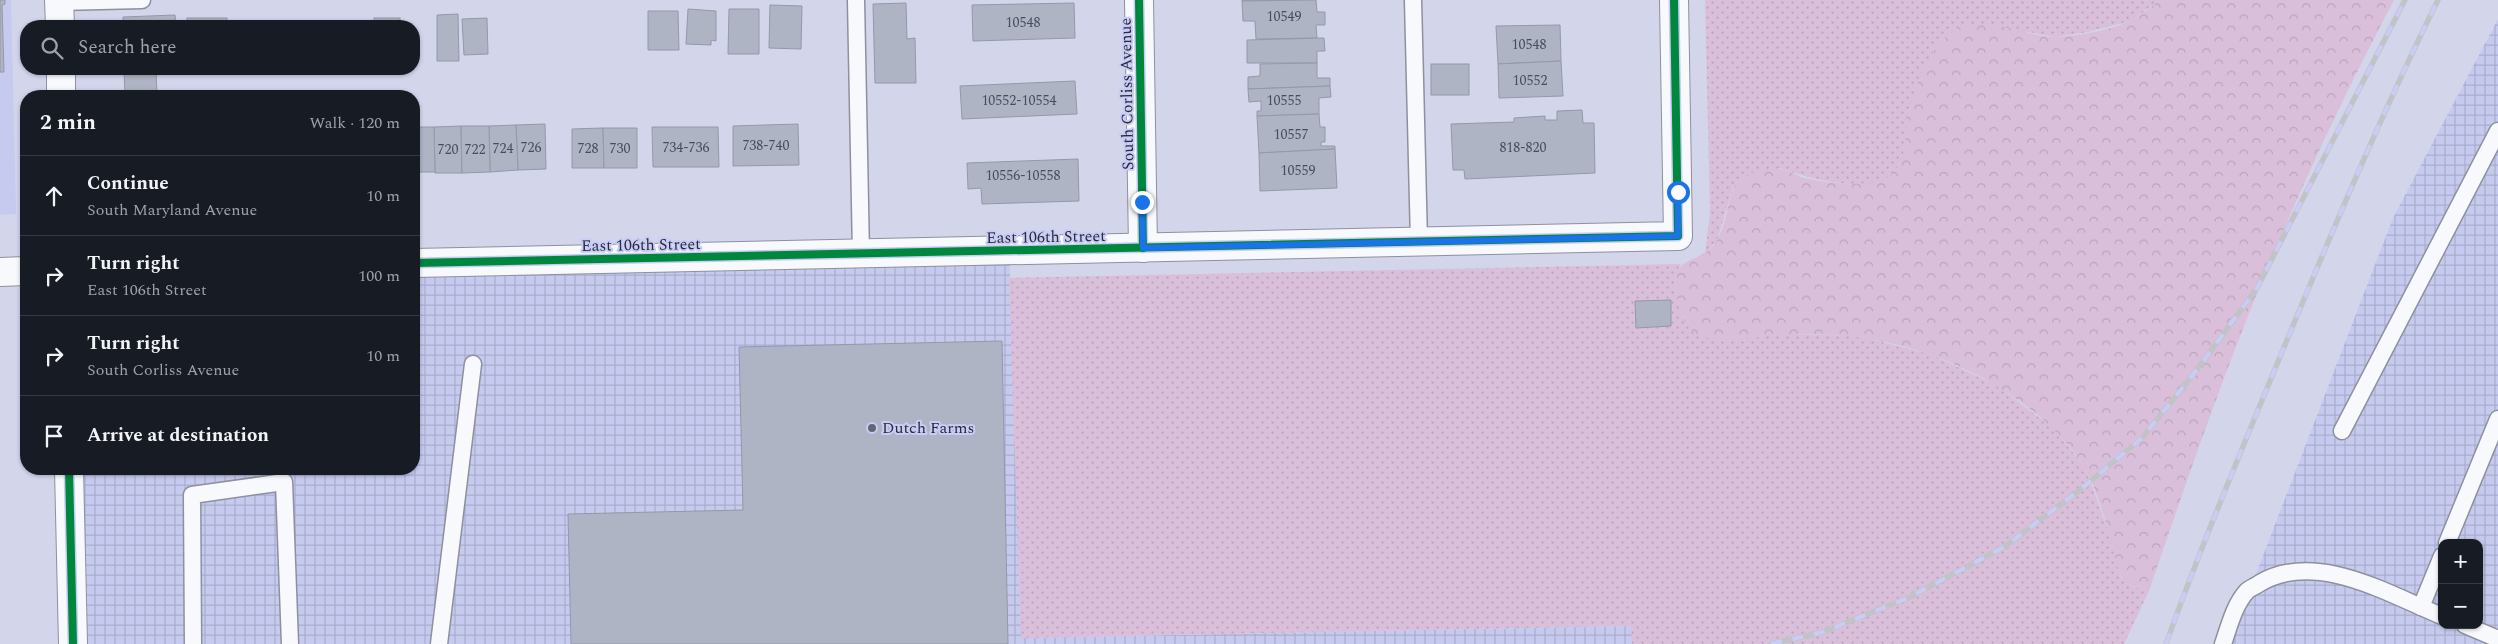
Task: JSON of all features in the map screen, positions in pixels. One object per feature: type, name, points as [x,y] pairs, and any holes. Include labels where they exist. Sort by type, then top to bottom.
[{"type":"street","name":"South Corliss Avenue","points":[[1139,0],[1143,248]]},
{"type":"street","name":"East 106th Street","points":[[420,264],[1678,236],[1674,0]]},
{"type":"street","points":[[61,75],[61,90]]},
{"type":"street","points":[[0,272],[20,271]]},
{"type":"street","points":[[69,475],[73,644]]},
{"type":"lane","points":[[60,9],[142,0]]},
{"type":"lane","points":[[856,0],[862,254]]},
{"type":"lane","points":[[1414,0],[1419,242]]},
{"type":"lane","points":[[2342,431],[2498,131]]},
{"type":"lane","points":[[439,644],[474,364]]},
{"type":"lane","points":[[2449,539],[2498,419]]},
{"type":"lane","points":[[193,644],[192,495],[284,482],[290,644]]},
{"type":"lane","points":[[2421,607],[2438,566]]},
{"type":"lane","points":[[2223,644],[2234,615],[2247,591],[2271,577],[2301,570],[2348,578],[2438,614]]},
{"type":"lane","points":[[2474,629],[2498,639]]},
{"type":"shaded area","points":[[0,0],[11,0],[16,214],[0,215]]},
{"type":"shaded area","points":[[2498,19],[2498,644],[2229,644],[2393,218]]},
{"type":"shaded area","points":[[1009,245],[1022,638],[1632,626],[1632,644],[78,644],[75,475],[420,475],[420,258]]},
{"type":"green space","points":[[1705,0],[2160,0],[2131,21],[2088,32],[2055,37],[2028,32],[1909,114],[1906,145],[1902,160],[1894,173],[1884,180],[1856,184],[1839,183],[1780,168],[1733,188],[1717,240],[1705,254],[1710,214]]},
{"type":"green space","points":[[2160,0],[2394,0],[2325,137],[2244,325],[2149,591],[2129,584],[2121,576],[2100,503],[2083,465],[2053,429],[2016,398],[1953,364],[1897,344],[1825,334],[1789,334],[1743,339],[1718,339],[1698,335],[1693,332],[1682,316],[1676,290],[1676,278],[1678,270],[1683,264],[1704,253],[1717,240],[1723,227],[1732,192],[1737,183],[1746,176],[1758,171],[1780,169],[1801,177],[1851,184],[1877,181],[1888,177],[1895,171],[1904,151],[1909,115],[1919,79],[1937,46],[1955,30],[1967,25],[1979,24],[2005,27],[2045,36],[2075,35],[2126,23],[2141,15]]},
{"type":"green space","points":[[1681,264],[1675,284],[1683,319],[1789,334],[1858,336],[1930,354],[1998,386],[2054,429],[2085,467],[2110,535],[2121,578],[2131,586],[2149,591],[2124,644],[1632,644],[1631,626],[1021,638],[1009,278]]},
{"type":"building","points":[[0,0],[5,0],[5,4],[2,5],[4,72],[0,72]]},
{"type":"building","points":[[1242,0],[1281,0],[1242,1]]},
{"type":"building","points":[[1316,0],[1317,12],[1325,12],[1325,25],[1316,25],[1317,38],[1256,39],[1255,21],[1243,21],[1242,1]]},
{"type":"building","points":[[906,3],[907,39],[915,38],[916,83],[875,83],[873,4]]},
{"type":"building","points":[[1074,3],[1075,38],[973,41],[972,5]]},
{"type":"building","points":[[770,5],[802,6],[801,49],[769,48]]},
{"type":"building","points":[[688,9],[716,11],[716,41],[711,40],[711,45],[686,44]]},
{"type":"building","points":[[729,9],[759,9],[759,54],[728,54]]},
{"type":"building","points":[[648,11],[678,11],[679,50],[648,50]]},
{"type":"building","points":[[458,14],[459,61],[437,61],[437,15]]},
{"type":"building","points":[[175,15],[175,20],[123,20],[123,17]]},
{"type":"building","points":[[187,18],[227,18],[227,20],[187,20]]},
{"type":"building","points":[[374,18],[400,18],[400,20],[374,20]]},
{"type":"building","points":[[487,18],[488,54],[464,55],[462,19]]},
{"type":"building","points":[[1560,25],[1561,61],[1498,64],[1496,26]]},
{"type":"building","points":[[1324,38],[1325,51],[1317,51],[1317,63],[1247,63],[1247,40]]},
{"type":"building","points":[[1561,61],[1563,96],[1499,98],[1498,64]]},
{"type":"building","points":[[1317,63],[1317,78],[1330,78],[1330,86],[1248,89],[1248,77],[1260,76],[1260,64]]},
{"type":"building","points":[[1431,64],[1469,64],[1469,95],[1431,95]]},
{"type":"building","points":[[124,75],[156,75],[157,90],[125,90]]},
{"type":"building","points":[[1075,81],[1077,114],[962,119],[960,86]]},
{"type":"building","points":[[1330,86],[1331,97],[1319,98],[1319,114],[1257,116],[1257,111],[1261,111],[1261,101],[1249,102],[1248,89]]},
{"type":"building","points":[[1582,110],[1583,123],[1594,123],[1595,173],[1465,179],[1464,170],[1453,170],[1451,124],[1514,122],[1514,118],[1545,116],[1545,120],[1557,120],[1557,111]]},
{"type":"building","points":[[1319,114],[1320,127],[1325,127],[1325,142],[1321,142],[1321,146],[1335,146],[1335,149],[1259,153],[1257,116]]},
{"type":"building","points":[[545,124],[546,169],[518,170],[516,125]]},
{"type":"building","points":[[798,124],[799,165],[733,166],[733,126]]},
{"type":"building","points":[[516,125],[518,170],[490,172],[489,126]]},
{"type":"building","points":[[461,126],[462,173],[435,173],[434,127]]},
{"type":"building","points":[[461,126],[489,126],[490,172],[462,173]]},
{"type":"building","points":[[420,127],[434,127],[435,172],[420,172]]},
{"type":"building","points":[[652,127],[718,127],[719,167],[653,167]]},
{"type":"building","points":[[603,128],[604,168],[572,168],[572,129]]},
{"type":"building","points":[[603,128],[637,128],[637,168],[604,168]]},
{"type":"building","points":[[1335,149],[1337,188],[1260,191],[1259,153]]},
{"type":"building","points":[[1078,159],[1079,201],[982,204],[981,188],[968,189],[967,163]]},
{"type":"building","points":[[1671,300],[1671,326],[1636,328],[1635,301]]},
{"type":"building","name":"Dutch Farms","points":[[1002,341],[1008,644],[571,644],[568,514],[743,510],[739,347]]},
{"type":"railway","points":[[1771,644],[1823,632],[1910,597],[2004,547],[2080,490],[2142,438],[2196,371],[2257,288],[2405,0]]},
{"type":"railway","points":[[2166,644],[2222,498],[2319,263],[2377,131],[2438,0]]},
{"type":"cycle path","points":[[1139,0],[1143,248]]},
{"type":"cycle path","points":[[420,263],[1678,236],[1674,0]]},
{"type":"cycle path","points":[[69,475],[73,644]]},
{"type":"place","name":"Dutch Farms","points":[[872,428]]},
{"type":"route","points":[[1142,202],[1143,248],[1678,236],[1678,192]]}]
